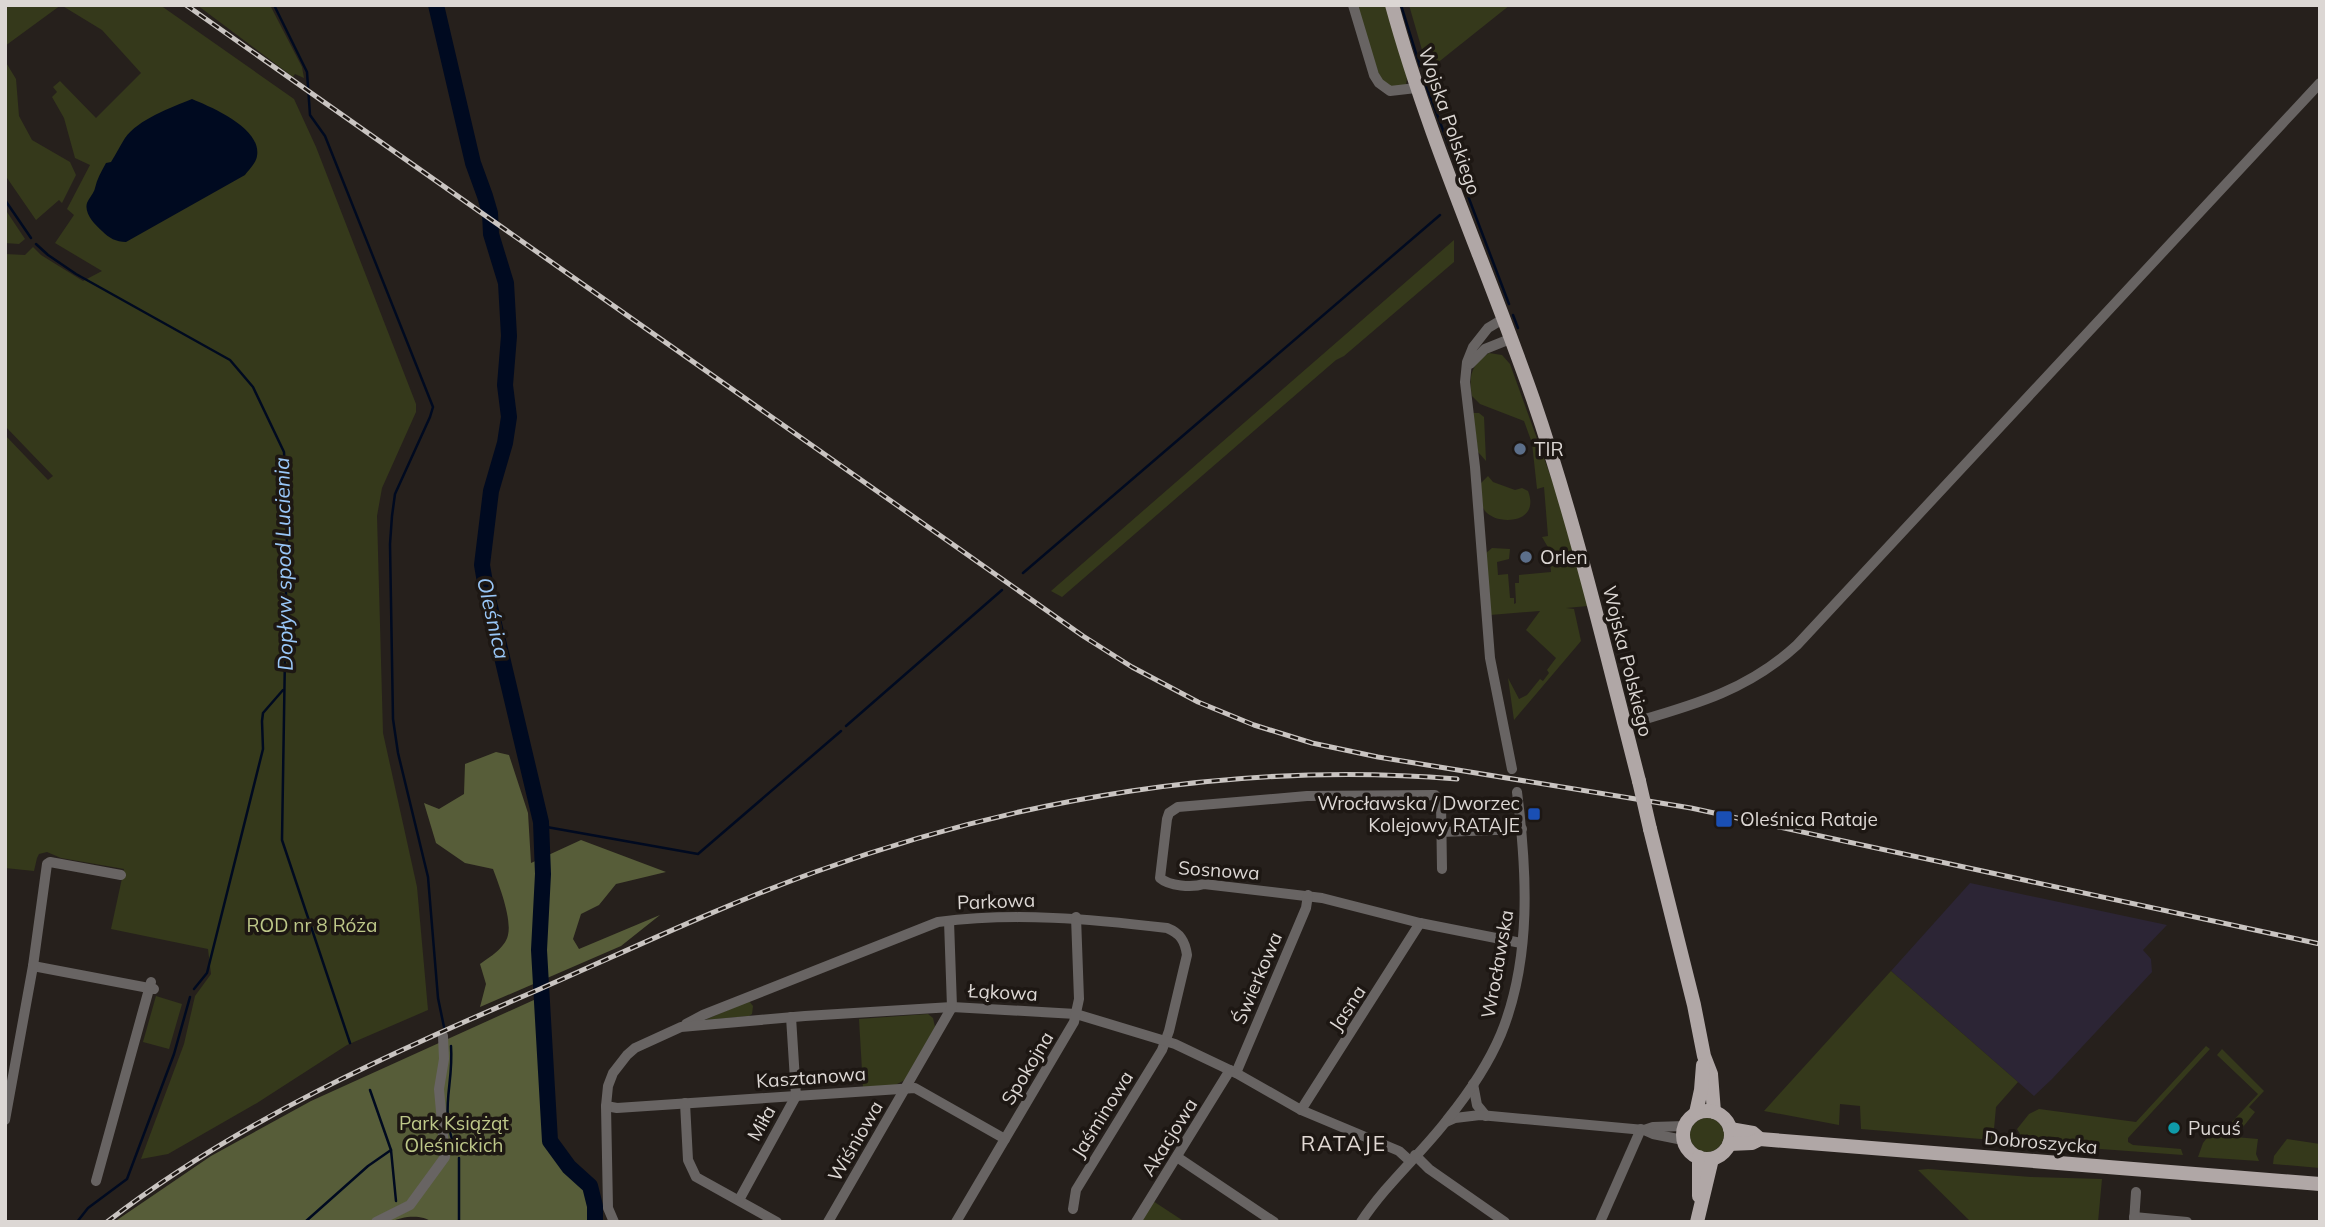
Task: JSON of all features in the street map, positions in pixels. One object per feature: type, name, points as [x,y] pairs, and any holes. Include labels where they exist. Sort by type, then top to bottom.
[{"type":"main road","name":"Wojska Polskiego","points":[[1392,5],[1416,88],[1536,410],[1571,517],[1694,1005],[1703,1056],[1701,1090],[1696,1113]]},
{"type":"main road","name":"Wojska Polskiego","points":[[1703,1056],[1711,1074],[1714,1112]]},
{"type":"main road","points":[[1714,1112],[1723,1116],[1730,1129],[1730,1144],[1720,1155],[1706,1158],[1688,1149],[1683,1133],[1696,1113],[1714,1112]]},
{"type":"main road","name":"Dobroszycka","points":[[1730,1129],[1753,1133],[1760,1139]]},
{"type":"main road","name":"Dobroszycka","points":[[1730,1144],[1752,1143],[1760,1139],[2320,1184]]},
{"type":"main road","points":[[1697,1222],[1700,1204],[1707,1188],[1706,1158]]},
{"type":"street","points":[[1353,5],[1374,75],[1379,83],[1390,91],[1416,88]]},
{"type":"street","points":[[1625,725],[1716,697],[1743,685],[1770,668],[1797,645],[2320,83]]},
{"type":"street","points":[[1503,319],[1488,328],[1481,337],[1468,357],[1466,369],[1488,639],[1512,769]]},
{"type":"street","points":[[1466,369],[1481,352],[1510,339]]},
{"type":"street","name":"Wrocławska","points":[[1361,1222],[1374,1203],[1446,1122],[1493,1051],[1505,1023],[1516,982],[1526,893],[1517,792]]},
{"type":"street","name":"Sosnowa","points":[[1442,869],[1441,803],[1439,798],[1430,794],[1307,796],[1178,807],[1169,813],[1160,873],[1162,881],[1308,895],[1420,923],[1521,943]]},
{"type":"street","points":[[1441,832],[1522,829]]},
{"type":"street","points":[[5,1120],[33,966],[47,864],[50,862],[121,875]]},
{"type":"street","name":"Świerkowa","points":[[1233,1072],[1306,908],[1308,895]]},
{"type":"street","name":"Parkowa","points":[[681,1027],[703,1015],[939,922],[1076,917],[1167,928],[1182,938],[1186,955],[1166,1040]]},
{"type":"street","name":"Spokojna","points":[[956,1222],[1071,1028],[1079,999],[1076,917]]},
{"type":"street","points":[[949,921],[952,1007]]},
{"type":"street","name":"Jasna","points":[[1301,1110],[1420,923]]},
{"type":"street","points":[[33,966],[152,986],[96,1181]]},
{"type":"street","points":[[755,995],[759,1019]]},
{"type":"street","name":"Łąkowa","points":[[614,1222],[608,1208],[608,1086],[613,1073],[627,1055],[646,1042],[681,1027],[759,1019],[952,1007],[1076,1014],[1166,1040],[1233,1072],[1301,1110],[1413,1158],[1504,1222]]},
{"type":"street","name":"Wiśniowa","points":[[828,1222],[952,1007]]},
{"type":"street","name":"Miła","points":[[739,1200],[796,1096],[791,1017]]},
{"type":"street","points":[[376,1222],[410,1205],[445,1157],[439,1089],[444,1059],[443,1036]]},
{"type":"street","name":"Jaśminowa","points":[[1073,1209],[1076,1190],[1162,1051],[1166,1040]]},
{"type":"street","name":"Akacjowa","points":[[1136,1222],[1233,1072]]},
{"type":"street","points":[[1473,1084],[1477,1105],[1486,1116]]},
{"type":"street","name":"Kasztanowa","points":[[606,1107],[915,1088],[1005,1139]]},
{"type":"street","points":[[685,1103],[690,1168],[696,1177],[777,1222]]},
{"type":"street","points":[[1446,1122],[1465,1116],[1486,1116],[1643,1129],[1654,1127],[1683,1133]]},
{"type":"street","points":[[1600,1222],[1643,1129]]},
{"type":"street","points":[[1177,1157],[1274,1222]]},
{"type":"street","points":[[2137,1192],[2134,1219],[2187,1222]]},
{"type":"shaded area","points":[[1970,883],[2167,925],[2143,950],[2151,959],[2152,972],[2034,1096],[1891,971]]},
{"type":"green space","points":[[5,5],[61,5],[5,46]]},
{"type":"green space","name":"ROD nr 8 Róża","points":[[61,5],[160,5],[294,99],[316,147],[416,404],[416,412],[382,488],[377,516],[383,733],[417,887],[428,1010],[347,1045],[257,1103],[168,1154],[141,1159],[184,1044],[195,996],[211,974],[208,949],[111,929],[124,869],[61,858],[47,852],[39,854],[34,871],[5,868],[5,435],[48,480],[53,476],[5,426],[5,254],[25,255],[33,247],[41,255],[83,281],[102,271],[55,243],[74,215],[67,209],[90,165],[75,158],[64,118],[52,97],[57,92],[53,87],[60,81],[96,118],[141,73],[102,30]]},
{"type":"green space","points":[[197,5],[270,5],[302,67],[304,78],[295,74],[293,77]]},
{"type":"green space","points":[[1354,5],[1387,5],[1407,77],[1406,85],[1389,86],[1381,80]]},
{"type":"green space","points":[[1409,5],[1510,5],[1431,68],[1427,67]]},
{"type":"green space","points":[[5,61],[16,79],[19,116],[32,140],[70,162],[76,175],[62,203],[59,200],[36,220],[5,175]]},
{"type":"green space","points":[[5,209],[25,239],[19,244],[5,243]]},
{"type":"green space","points":[[1454,240],[1454,262],[1336,360],[1062,597],[1051,591]]},
{"type":"green space","points":[[1489,353],[1502,355],[1510,364],[1566,519],[1588,606],[1566,608],[1574,609],[1581,641],[1514,720],[1508,678],[1519,699],[1527,695],[1540,679],[1543,681],[1556,658],[1526,630],[1540,611],[1490,615],[1486,553],[1492,548],[1510,549],[1509,559],[1497,562],[1498,575],[1508,574],[1510,598],[1514,598],[1514,604],[1515,583],[1519,583],[1519,575],[1551,572],[1549,549],[1542,537],[1548,536],[1544,487],[1537,489],[1532,443],[1524,421],[1480,404],[1472,396],[1473,371],[1479,361]]},
{"type":"green space","points":[[1473,413],[1484,417],[1486,461],[1478,452]]},
{"type":"green space","points":[[1488,476],[1493,482],[1515,490],[1522,488],[1528,491],[1530,502],[1523,516],[1516,519],[1499,519],[1485,511],[1481,483]]},
{"type":"green space","points":[[496,752],[509,755],[528,813],[531,863],[581,840],[666,872],[616,884],[599,905],[581,914],[573,939],[579,949],[660,915],[621,946],[480,1007],[486,984],[480,964],[500,948],[508,935],[504,902],[493,869],[465,863],[436,843],[424,803],[439,809],[464,794],[465,764]]},
{"type":"green space","points":[[1891,971],[2018,1082],[1996,1107],[1993,1140],[1861,1129],[1860,1106],[1840,1104],[1839,1125],[1764,1111]]},
{"type":"green space","points":[[156,996],[182,1004],[169,1049],[143,1042]]},
{"type":"green space","name":"Park Książąt Oleśnickich","points":[[536,999],[546,1144],[587,1191],[591,1222],[432,1222],[412,1217],[391,1222],[114,1222],[211,1156],[311,1101]]},
{"type":"green space","points":[[749,1001],[753,1006],[749,1016],[705,1020]]},
{"type":"green space","points":[[928,1014],[933,1018],[935,1027],[905,1080],[895,1085],[863,1087],[859,1019]]},
{"type":"green space","points":[[2206,1046],[2210,1049],[2128,1138],[2128,1142],[2133,1145],[2181,1149],[2183,1155],[2032,1144],[2023,1139],[2017,1129],[2029,1114],[2039,1109],[2136,1122]]},
{"type":"green space","points":[[2222,1049],[2264,1091],[2249,1107],[2255,1112],[2235,1137],[2258,1139],[2256,1154],[2259,1161],[2198,1157],[2203,1143],[2211,1133],[2217,1138],[2258,1094],[2217,1055]]},
{"type":"green space","points":[[1707,1118],[1719,1123],[1724,1135],[1719,1147],[1707,1152],[1695,1147],[1690,1135],[1695,1123]]},
{"type":"green space","points":[[2287,1139],[2320,1144],[2320,1168],[2273,1164],[2274,1156]]},
{"type":"green space","points":[[1918,1170],[2102,1179],[2098,1222],[1971,1222]]},
{"type":"green space","points":[[1153,1201],[1185,1222],[1139,1222]]},
{"type":"water","points":[[192,99],[234,120],[252,136],[257,156],[254,164],[245,175],[126,242],[110,238],[93,222],[86,207],[106,163],[111,162],[125,138],[138,125]]},
{"type":"waterway","points":[[274,5],[307,72],[310,115],[325,136],[433,407],[395,494],[392,516],[390,544],[393,719],[398,753],[428,877],[438,998],[444,1027]]},
{"type":"waterway","name":"Oleśnica","points":[[436,5],[473,163],[490,213],[491,234],[506,283],[509,336],[505,385],[509,417],[505,443],[491,491],[482,565],[541,822],[543,874],[539,950],[550,1141],[569,1167],[590,1186],[595,1206],[595,1222]]},
{"type":"waterway","points":[[1401,5],[1420,66]]},
{"type":"waterway","points":[[1424,80],[1509,304]]},
{"type":"waterway","name":"Dopływ spod Lucienia","points":[[5,200],[31,238]]},
{"type":"waterway","points":[[1023,573],[1440,215]]},
{"type":"waterway","name":"Dopływ spod Lucienia","points":[[36,244],[76,274],[230,360],[253,387],[284,452],[287,531],[282,840],[350,1043]]},
{"type":"waterway","points":[[1513,315],[1518,328]]},
{"type":"waterway","points":[[846,726],[1002,590]]},
{"type":"waterway","name":"Dopływ spod Lucienia","points":[[194,989],[207,973],[263,749],[263,713],[283,690]]},
{"type":"waterway","points":[[541,826],[698,854],[841,731]]},
{"type":"waterway","name":"Dopływ spod Lucienia","points":[[77,1222],[88,1208],[127,1179],[174,1054],[190,997]]},
{"type":"waterway","points":[[451,1046],[448,1123],[457,1153]]},
{"type":"waterway","points":[[370,1090],[391,1150],[396,1201]]},
{"type":"waterway","points":[[305,1222],[368,1166],[391,1150]]},
{"type":"waterway","points":[[459,1158],[459,1222]]},
{"type":"railway","points":[[186,5],[1083,636],[1132,667],[1198,702],[1254,725],[1312,743],[1378,757],[1691,808],[2320,944]]},
{"type":"railway","points":[[107,1222],[157,1185],[209,1152],[371,1064],[711,913],[815,872],[892,846],[1050,805],[1212,781],[1376,775],[1457,779]]},
{"type":"place","name":"TIR","points":[[1520,449]]},
{"type":"place","name":"Orlen","points":[[1526,557]]},
{"type":"place","name":"Wrocławska / Dworzec Kolejowy RATAJE","points":[[1534,814]]},
{"type":"place","name":"Oleśnica Rataje","points":[[1724,819]]},
{"type":"place","name":"Pucuś","points":[[2174,1128]]},
{"type":"district","name":"RATAJE","points":[[1344,1143]]}]
